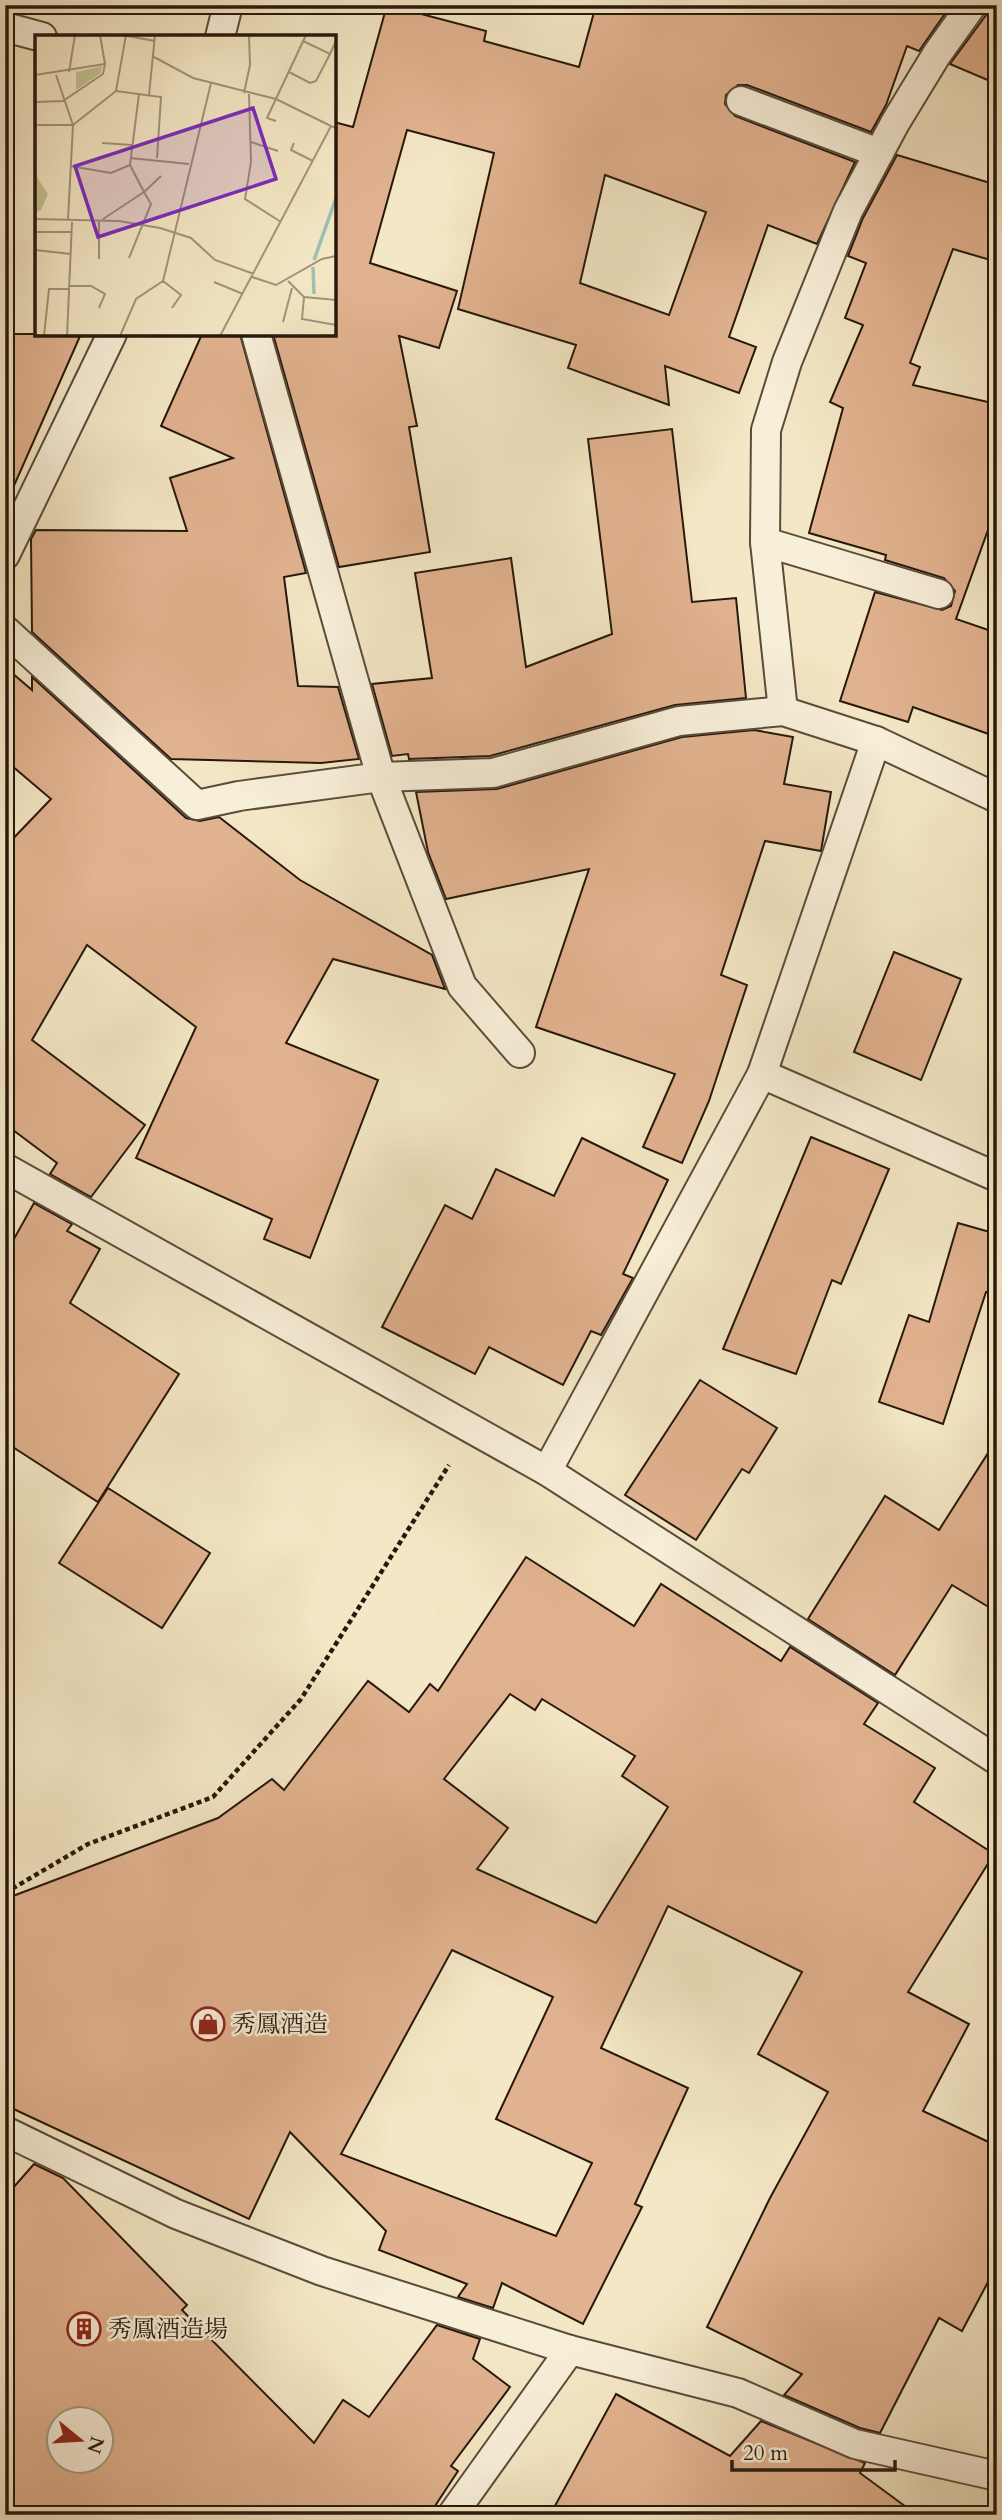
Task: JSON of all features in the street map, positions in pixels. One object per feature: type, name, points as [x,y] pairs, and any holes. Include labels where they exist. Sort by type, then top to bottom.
[{"type":"lane","points":[[220,35],[228,5]]},
{"type":"lane","points":[[783,711],[765,542],[766,430],[788,362],[848,211],[937,54],[972,5]]},
{"type":"lane","points":[[5,27],[35,35]]},
{"type":"lane","points":[[741,102],[879,153]]},
{"type":"lane","points":[[5,555],[111,336]]},
{"type":"lane","points":[[257,336],[381,777],[462,986],[520,1053]]},
{"type":"lane","points":[[765,542],[939,594]]},
{"type":"lane","points":[[5,630],[197,806],[239,796],[381,777],[493,773],[679,721],[783,711],[876,741],[997,798]]},
{"type":"lane","points":[[547,1471],[762,1074],[876,741]]},
{"type":"lane","points":[[762,1074],[997,1177]]},
{"type":"lane","points":[[5,1168],[547,1471],[997,1760]]},
{"type":"lane","points":[[5,2131],[176,2214],[298,2262],[570,2350],[738,2393],[855,2444],[997,2476]]},
{"type":"lane","points":[[452,2515],[570,2350]]},
{"type":"path","points":[[5,1893],[88,1844],[213,1797],[301,1699],[471,1428]]},
{"type":"building","points":[[387,5],[486,31],[484,41],[579,67],[596,5],[951,5],[919,51],[907,46],[886,105],[871,132],[747,85],[738,85],[726,95],[725,104],[735,116],[855,162],[817,244],[768,225],[729,337],[756,347],[739,393],[665,366],[669,405],[568,368],[576,345],[458,309],[494,153],[407,130],[370,263],[457,291],[439,348],[399,336],[417,426],[409,427],[430,552],[339,567],[274,336],[336,336],[336,123],[353,127]],"holes":[[[605,175],[706,212],[669,315],[580,283]]]},
{"type":"building","points":[[988,5],[997,5],[997,84],[950,64],[986,15]]},
{"type":"building","points":[[897,155],[997,185],[997,262],[953,249],[910,363],[920,367],[913,385],[997,404],[997,505],[956,619],[997,633],[997,737],[913,707],[908,722],[840,701],[875,592],[942,610],[951,606],[955,591],[944,578],[885,560],[886,555],[809,533],[843,408],[830,402],[863,325],[845,318],[866,263],[848,256],[863,218]]},
{"type":"building","points":[[5,334],[80,336],[5,506]]},
{"type":"building","points":[[201,336],[241,336],[306,573],[284,577],[298,686],[338,687],[359,759],[321,763],[171,759],[32,632],[31,539],[36,530],[187,531],[170,478],[233,458],[161,426]]},
{"type":"building","points":[[672,429],[692,602],[736,598],[746,698],[675,705],[490,756],[409,759],[408,754],[392,756],[372,684],[432,678],[415,573],[511,558],[526,667],[612,634],[588,439]]},
{"type":"building","points":[[5,667],[32,690],[32,677],[186,818],[200,821],[219,817],[300,880],[432,955],[445,989],[333,959],[286,1043],[378,1080],[310,1258],[264,1239],[272,1219],[136,1158],[196,1027],[87,945],[32,1040],[145,1125],[91,1197],[50,1174],[57,1163],[5,1124],[5,847],[51,799],[5,760]]},
{"type":"building","points":[[754,730],[793,737],[784,784],[831,792],[821,851],[765,841],[721,975],[747,985],[709,1101],[682,1163],[643,1147],[675,1074],[536,1027],[589,869],[446,899],[428,852],[416,792],[497,789],[682,737]]},
{"type":"building","points":[[894,952],[961,979],[921,1080],[854,1052]]},
{"type":"building","points":[[811,1137],[889,1169],[841,1284],[832,1280],[796,1374],[723,1349]]},
{"type":"building","points":[[582,1138],[668,1180],[623,1274],[633,1278],[601,1335],[591,1331],[563,1385],[489,1347],[475,1374],[382,1327],[445,1205],[472,1219],[496,1169],[554,1196]]},
{"type":"building","points":[[34,1203],[72,1224],[67,1231],[100,1249],[70,1303],[179,1374],[98,1502],[5,1442],[5,1255]]},
{"type":"building","points":[[958,1223],[997,1234],[997,1295],[986,1292],[943,1424],[879,1402],[909,1315],[929,1322]]},
{"type":"building","points":[[700,1380],[777,1428],[749,1473],[742,1469],[696,1540],[625,1495]]},
{"type":"building","points":[[997,1439],[997,1612],[952,1585],[895,1675],[808,1619],[885,1496],[939,1530]]},
{"type":"building","points":[[108,1488],[210,1553],[162,1628],[59,1563]]},
{"type":"building","points":[[526,1557],[634,1626],[661,1584],[781,1661],[790,1647],[878,1703],[864,1724],[935,1768],[914,1802],[994,1854],[908,1992],[969,2024],[923,2111],[997,2146],[997,2265],[962,2331],[939,2318],[880,2433],[860,2428],[784,2395],[802,2374],[707,2327],[770,2198],[828,2092],[758,2054],[802,1972],[668,1906],[601,2048],[688,2088],[635,2204],[642,2207],[583,2324],[502,2283],[493,2308],[458,2297],[467,2284],[379,2250],[386,2231],[290,2132],[249,2219],[5,2105],[5,1899],[218,1818],[272,1779],[284,1790],[368,1681],[409,1712],[430,1684],[438,1691]],"holes":[[[510,1694],[535,1710],[542,1699],[635,1756],[622,1776],[668,1807],[596,1923],[477,1869],[508,1828],[444,1779]],[[452,1950],[553,1997],[496,2119],[592,2163],[556,2236],[341,2154]]]},
{"type":"building","points":[[34,2164],[63,2178],[187,2305],[182,2310],[314,2443],[343,2400],[369,2417],[437,2325],[480,2339],[473,2359],[510,2387],[451,2466],[458,2471],[429,2515],[5,2515],[5,2197]]},
{"type":"building","points":[[616,2394],[730,2456],[761,2421],[865,2463],[860,2473],[917,2515],[550,2515]]},
{"type":"place","name":"秀鳳酒造","points":[[208,2024]]},
{"type":"place","name":"秀鳳酒造場","points":[[84,2329]]}]
